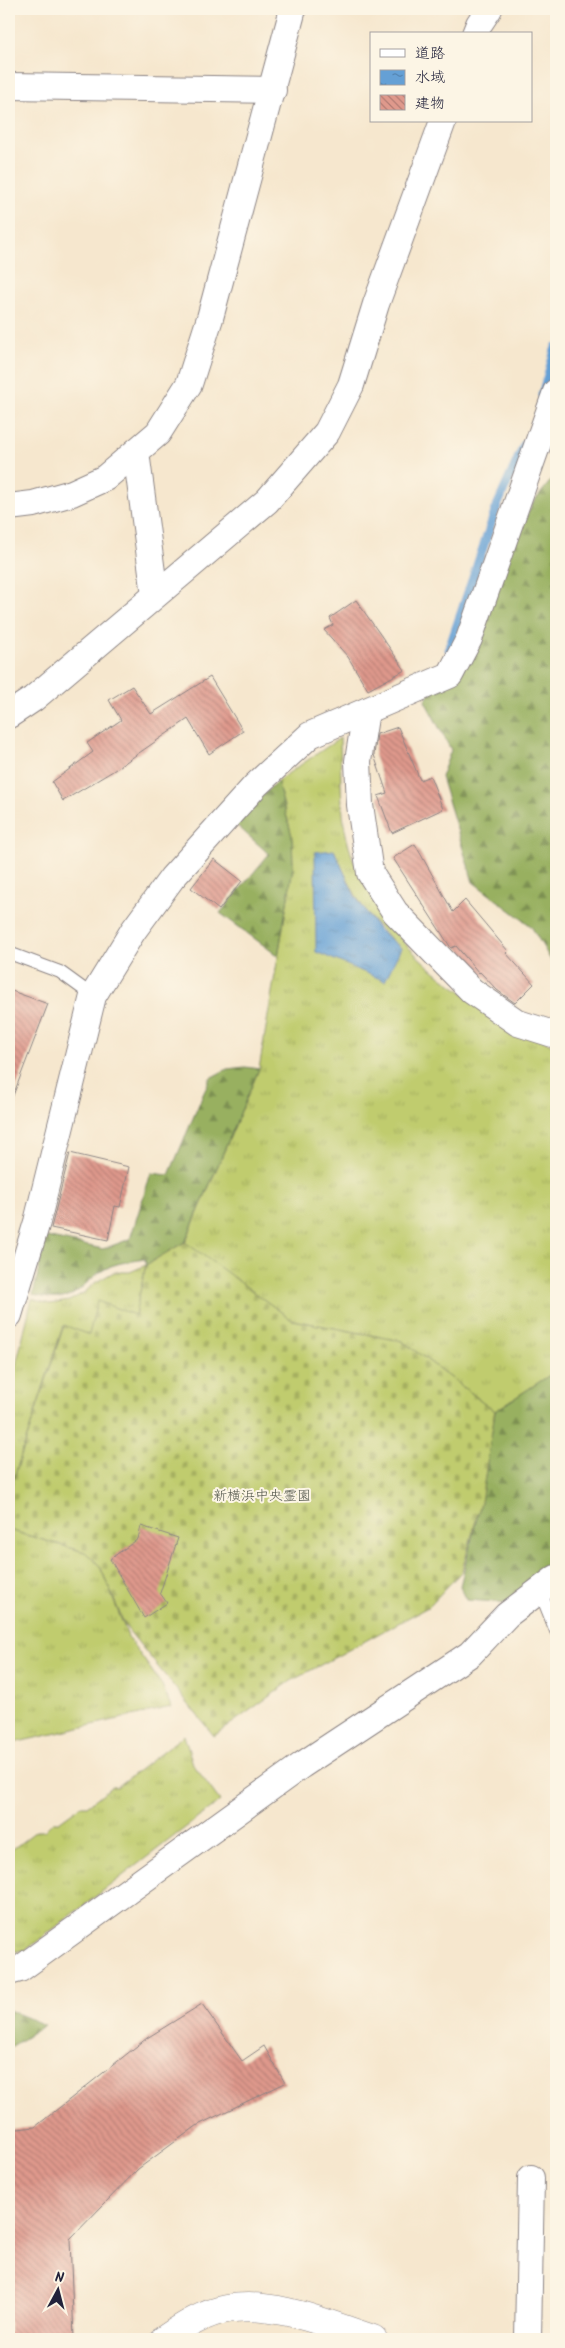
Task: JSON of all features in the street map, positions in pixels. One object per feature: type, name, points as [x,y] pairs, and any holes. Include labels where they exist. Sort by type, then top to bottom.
[{"type":"street","points":[[9,507],[34,504],[72,493],[105,478],[158,434],[189,384],[210,318],[273,90],[293,9]]},
{"type":"street","points":[[476,32],[489,9]]},
{"type":"street","points":[[9,86],[273,90]]},
{"type":"street","points":[[9,715],[33,699],[267,501],[327,432],[352,385],[376,304],[443,122]]},
{"type":"street","points":[[9,1314],[37,1222],[93,996],[133,931],[172,878],[256,785],[310,735],[450,675],[469,639],[556,392]]},
{"type":"street","points":[[136,452],[155,595]]},
{"type":"street","points":[[366,711],[358,761],[360,806],[370,872],[395,912],[472,991],[518,1023],[556,1035]]},
{"type":"street","points":[[9,1972],[20,1969],[302,1765],[470,1654],[508,1615],[548,1584]]},
{"type":"street","points":[[528,2339],[531,2178]]},
{"type":"street","points":[[165,2339],[189,2323],[227,2309],[261,2308],[277,2308],[373,2339]]},
{"type":"lane","points":[[9,953],[60,972],[93,996]]},
{"type":"lane","points":[[548,1584],[556,1631]]},
{"type":"green space","points":[[556,474],[556,969],[531,926],[473,882],[441,777],[451,750],[425,701],[482,604],[533,503]]},
{"type":"green space","points":[[340,738],[342,807],[349,847],[362,880],[389,924],[409,947],[452,985],[556,1047],[556,1371],[495,1411],[402,1341],[292,1320],[185,1243],[259,1069],[293,868],[292,836],[277,781]],"holes":[[[334,850],[354,892],[368,915],[401,948],[316,952]]]},
{"type":"green space","points":[[277,781],[292,836],[293,868],[278,956],[220,913],[269,854],[234,823]]},
{"type":"green space","points":[[245,1067],[259,1069],[185,1242],[146,1265],[145,1259],[111,1266],[70,1296],[49,1298],[33,1295],[46,1237],[103,1249],[130,1239],[151,1173],[169,1175],[210,1078],[227,1069]]},
{"type":"green space","name":"新横浜中央霊園","points":[[185,1242],[292,1320],[402,1341],[495,1411],[481,1502],[462,1571],[428,1607],[291,1681],[214,1736],[125,1626],[100,1566],[85,1552],[9,1530],[9,1493],[64,1325],[89,1335],[97,1301],[135,1315],[146,1265]]},
{"type":"green space","points":[[146,1265],[135,1315],[89,1335],[63,1326],[9,1493],[9,1394],[32,1299],[50,1304],[69,1301],[114,1272],[130,1272]]},
{"type":"green space","points":[[556,1371],[556,1570],[510,1603],[467,1600],[460,1586],[481,1502],[495,1411]]},
{"type":"green space","points":[[9,1530],[85,1552],[100,1566],[129,1639],[162,1685],[171,1707],[9,1744]]},
{"type":"green space","points":[[184,1735],[193,1764],[220,1801],[26,1950],[10,1952],[9,1852],[36,1831],[44,1831],[53,1822],[59,1822],[81,1806],[87,1806],[111,1787],[117,1787]]},
{"type":"green space","points":[[9,2010],[45,2025],[9,2048]]},
{"type":"water","points":[[334,850],[355,896],[378,929],[401,948],[385,981],[316,952],[315,852]]},
{"type":"building","points":[[356,600],[405,670],[368,690],[348,657],[324,630],[333,625],[330,618]]},
{"type":"building","points":[[210,677],[243,731],[209,754],[188,719],[113,771],[63,801],[52,782],[93,752],[87,743],[121,720],[109,700],[132,686],[151,714]]},
{"type":"building","points":[[398,727],[420,780],[430,776],[443,809],[392,833],[378,796],[387,793],[374,755],[377,734]]},
{"type":"building","points":[[415,844],[453,912],[465,900],[508,951],[506,953],[534,984],[515,1003],[497,990],[479,973],[456,946],[451,948],[393,858]]},
{"type":"building","points":[[214,859],[242,881],[219,910],[191,888]]},
{"type":"building","points":[[9,990],[48,1004],[11,1101],[9,1101]]},
{"type":"building","points":[[70,1153],[129,1167],[120,1207],[115,1206],[108,1240],[51,1228]]},
{"type":"building","points":[[141,1526],[178,1538],[160,1593],[167,1603],[144,1618],[110,1559],[138,1539]]},
{"type":"building","points":[[202,2004],[242,2061],[264,2046],[285,2083],[198,2125],[138,2169],[70,2239],[74,2339],[9,2339],[9,2130],[35,2127],[147,2038]]},
{"type":"waterway","points":[[542,395],[556,347]]},
{"type":"waterway","points":[[449,649],[497,506],[524,445]]}]
